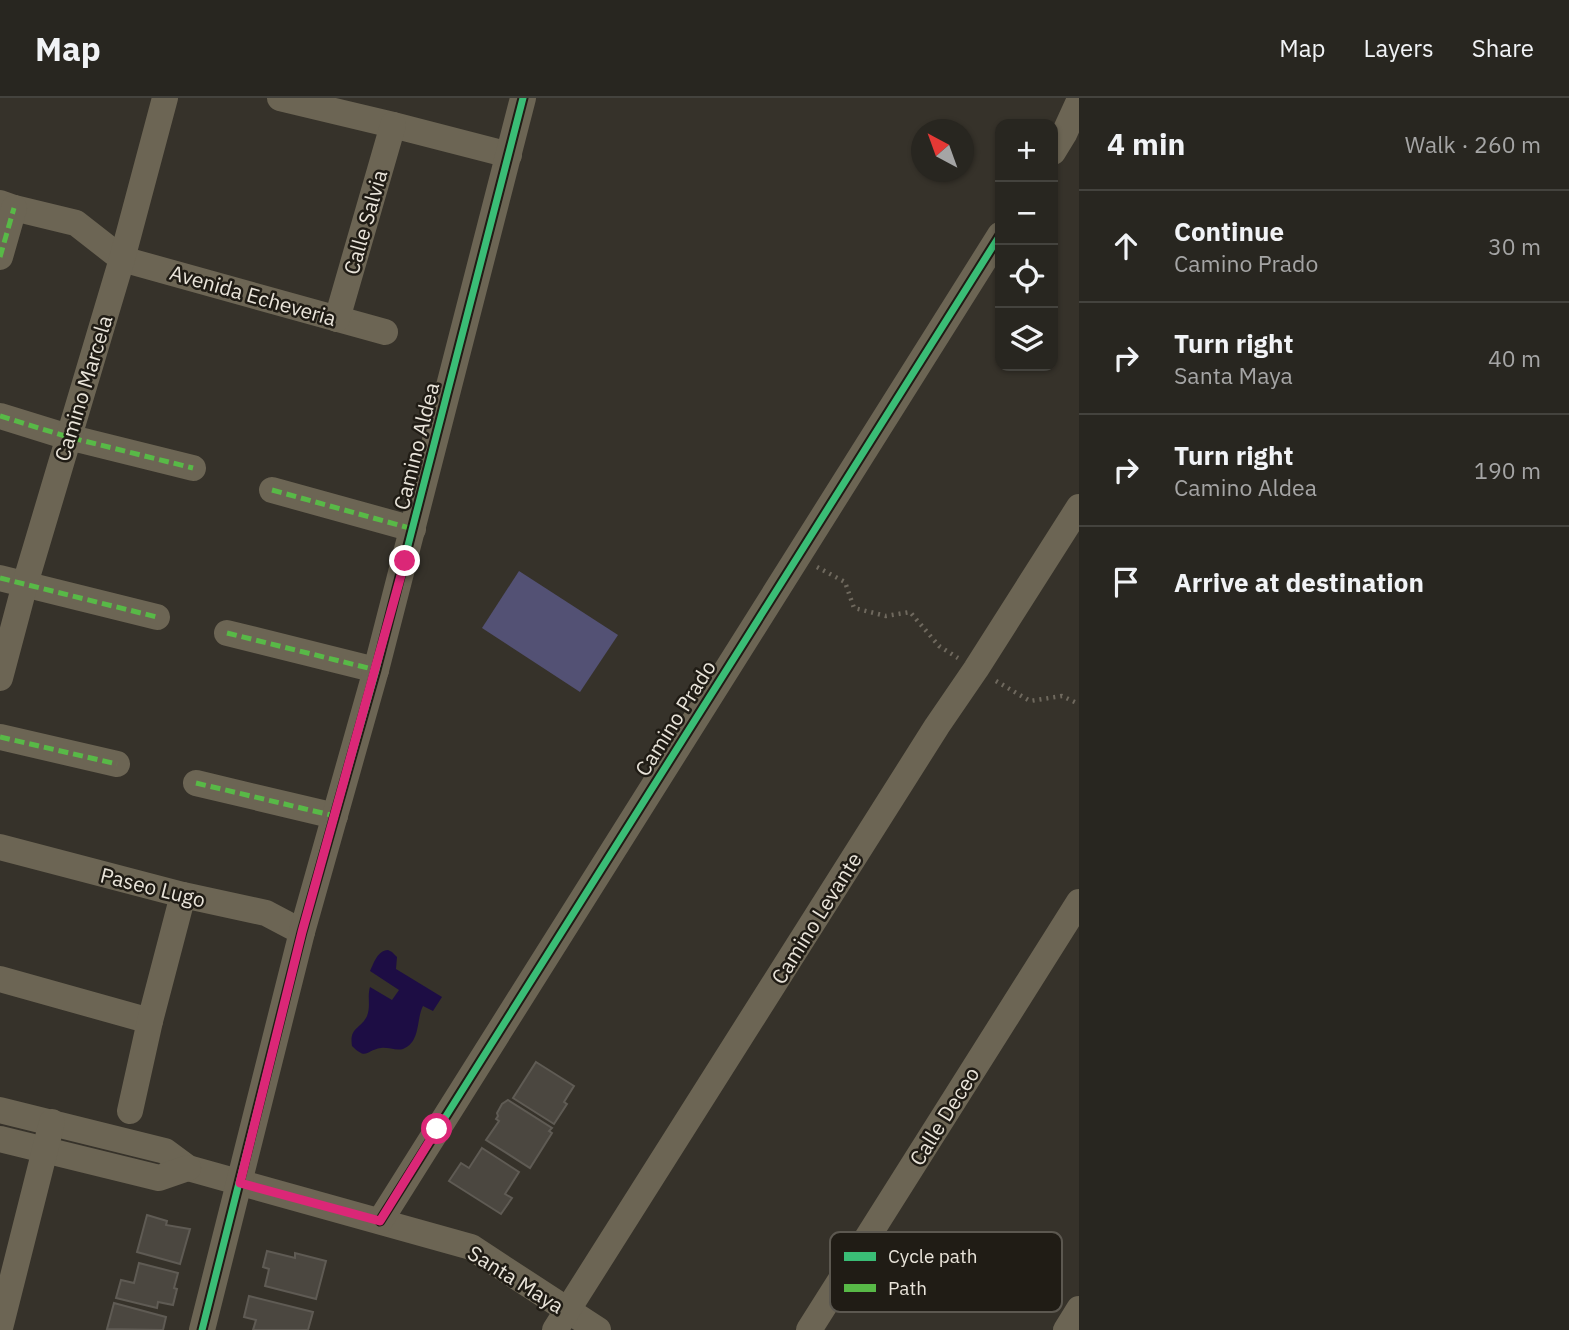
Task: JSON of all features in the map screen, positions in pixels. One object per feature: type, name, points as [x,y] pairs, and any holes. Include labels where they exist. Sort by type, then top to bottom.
[{"type":"street","name":"Camino Marcela","points":[[0,678],[13,581],[68,437],[121,258],[164,98]]},
{"type":"street","points":[[280,98],[509,155]]},
{"type":"street","name":"Camino Aldea","points":[[202,1330],[302,932],[376,670],[523,98]]},
{"type":"street","points":[[1058,144],[1079,101]]},
{"type":"street","name":"Calle Salvia","points":[[337,318],[393,125]]},
{"type":"street","points":[[0,257],[7,205],[76,223],[121,258]]},
{"type":"street","name":"Camino Prado","points":[[380,1221],[995,243]]},
{"type":"street","name":"Avenida Echeveria","points":[[121,258],[385,332]]},
{"type":"street","points":[[0,416],[68,437],[193,468]]},
{"type":"street","points":[[272,490],[413,528]]},
{"type":"street","name":"Camino Levante","points":[[561,1320],[1079,507]]},
{"type":"street","points":[[13,581],[157,617]]},
{"type":"street","points":[[226,633],[376,670]]},
{"type":"street","points":[[0,737],[117,764]]},
{"type":"street","points":[[196,783],[335,816]]},
{"type":"street","name":"Paseo Lugo","points":[[0,847],[183,895],[266,913],[302,932]]},
{"type":"street","points":[[130,1111],[183,895]]},
{"type":"street","name":"Calle Deceo","points":[[871,1232],[1079,902]]},
{"type":"street","points":[[0,979],[150,1021]]},
{"type":"street","name":"Santa Maya","points":[[0,1110],[165,1151],[188,1168],[471,1247],[561,1320],[598,1330]]},
{"type":"street","points":[[0,1328],[52,1122]]},
{"type":"street","points":[[0,1139],[159,1178],[188,1168]]},
{"type":"street","name":"Calle Deceo","points":[[809,1330],[830,1297]]},
{"type":"street","points":[[1066,1330],[1079,1309]]},
{"type":"path","points":[[798,557],[845,582],[854,608],[886,616],[910,612],[939,646],[1030,701],[1062,696],[1079,704]]},
{"type":"shaded area","points":[[519,571],[618,635],[580,692],[482,628]]},
{"type":"shaded area","points":[[388,950],[397,957],[396,969],[442,997],[433,1011],[423,1006],[415,1036],[409,1046],[403,1049],[381,1048],[364,1054],[352,1046],[352,1035],[367,1016],[370,987],[392,1000],[399,990],[370,971],[379,955]]},
{"type":"building","points":[[536,1062],[574,1086],[564,1102],[567,1104],[554,1124],[513,1098]]},
{"type":"building","points":[[508,1100],[552,1128],[549,1131],[552,1133],[530,1168],[486,1140],[499,1121],[496,1119],[497,1113]]},
{"type":"building","points":[[482,1148],[519,1172],[505,1194],[512,1198],[501,1214],[449,1181],[461,1163],[469,1168]]},
{"type":"building","points":[[147,1215],[167,1221],[166,1225],[190,1229],[180,1264],[137,1252]]},
{"type":"building","points":[[267,1251],[295,1258],[295,1253],[326,1261],[316,1299],[265,1286],[269,1269],[263,1267]]},
{"type":"building","points":[[139,1263],[178,1273],[173,1305],[158,1302],[157,1308],[116,1298],[121,1280],[134,1283]]},
{"type":"building","points":[[249,1296],[313,1312],[308,1330],[253,1330],[256,1320],[244,1317]]},
{"type":"building","points":[[114,1303],[166,1317],[163,1330],[107,1329]]},
{"type":"marked path","points":[[0,257],[14,208]]},
{"type":"marked path","points":[[0,416],[68,437],[193,468]]},
{"type":"marked path","points":[[272,490],[413,529]]},
{"type":"marked path","points":[[0,578],[157,617]]},
{"type":"marked path","points":[[227,633],[376,670]]},
{"type":"marked path","points":[[0,737],[117,764]]},
{"type":"marked path","points":[[196,783],[335,816]]},
{"type":"cycle path","points":[[202,1330],[302,932],[376,670],[523,98]]},
{"type":"cycle path","points":[[380,1221],[995,243]]},
{"type":"route","points":[[405,561],[302,932],[240,1183],[380,1221],[437,1129]]}]
